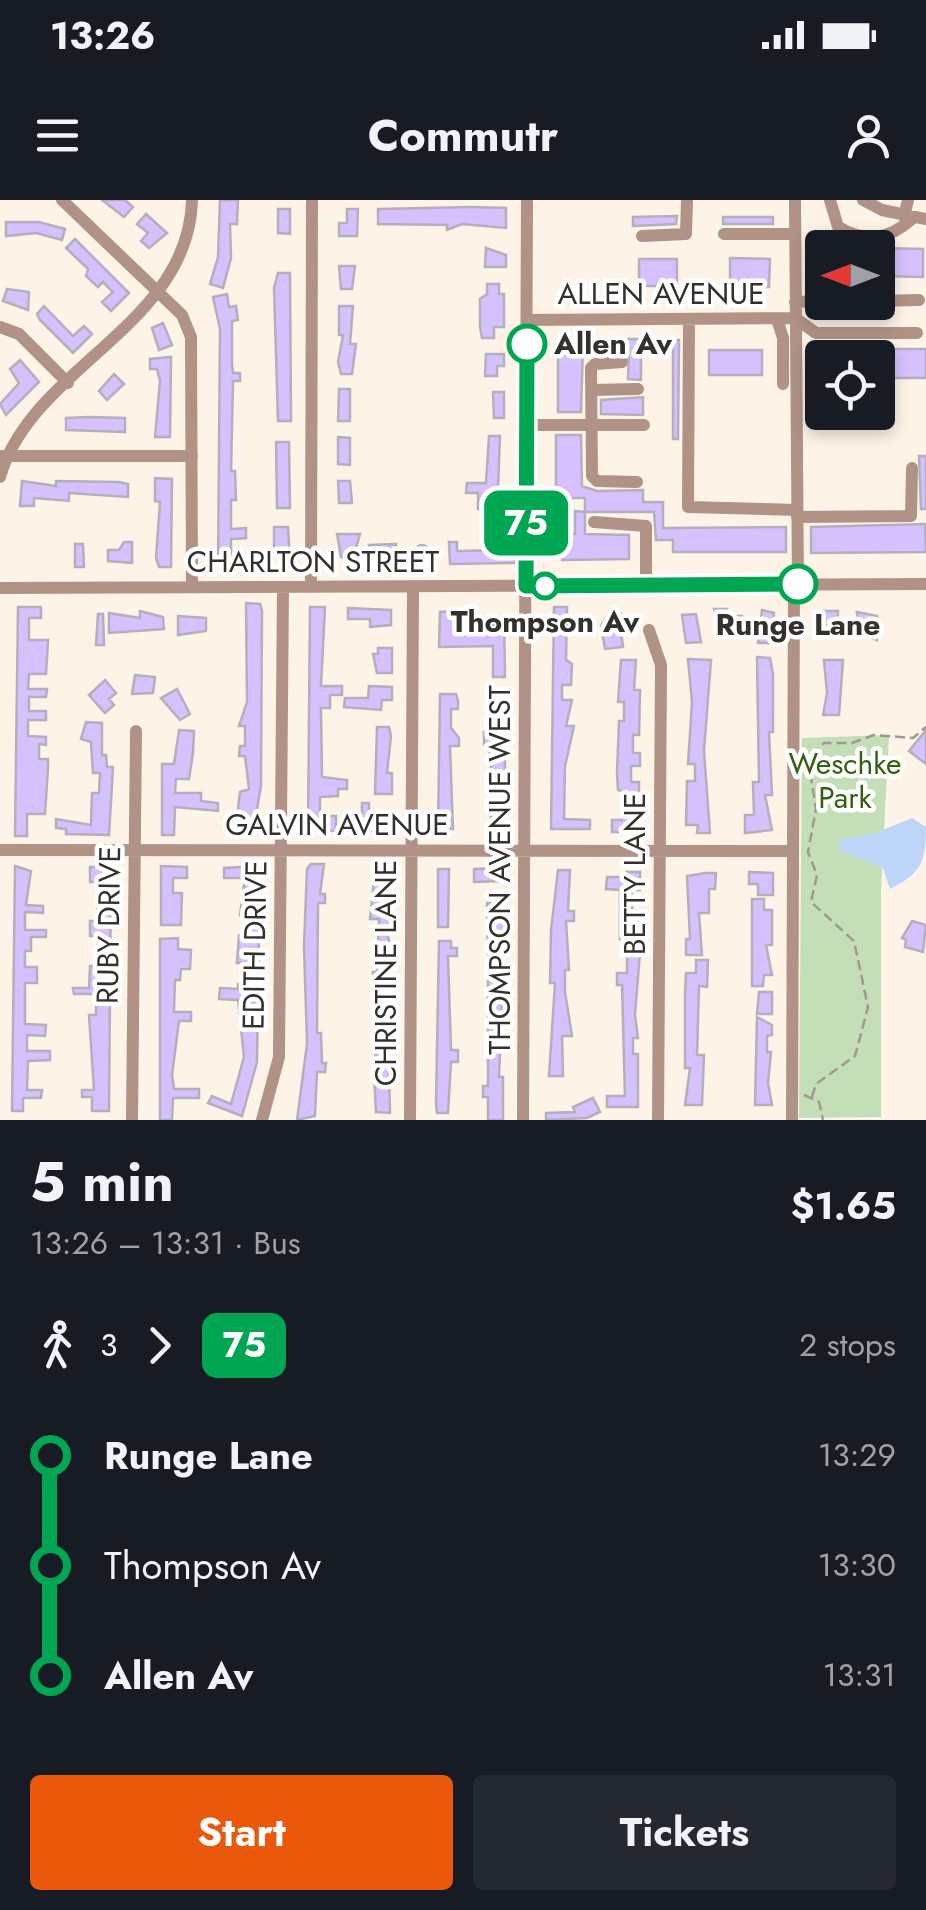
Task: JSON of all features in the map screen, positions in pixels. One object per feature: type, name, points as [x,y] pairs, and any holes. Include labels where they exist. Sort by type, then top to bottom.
[{"type":"street","points":[[62,200],[182,315],[191,336],[192,587]]},
{"type":"street","points":[[0,477],[3,456],[26,426],[159,291],[186,241],[192,200]]},
{"type":"street","points":[[311,587],[312,200]]},
{"type":"street","name":"THOMPSON AVENUE WEST","points":[[524,1120],[527,200]]},
{"type":"street","points":[[642,236],[686,234],[688,200]]},
{"type":"street","points":[[792,1120],[797,514],[795,200]]},
{"type":"street","points":[[830,200],[838,227],[856,236],[886,236],[914,218]]},
{"type":"street","points":[[863,200],[914,218]]},
{"type":"street","points":[[908,200],[914,218]]},
{"type":"street","points":[[724,234],[795,234]]},
{"type":"street","points":[[895,300],[919,300]]},
{"type":"street","points":[[795,302],[805,302]]},
{"type":"street","points":[[778,318],[783,338],[782,384]]},
{"type":"street","name":"ALLEN AVENUE","points":[[527,320],[795,318],[816,333],[917,333]]},
{"type":"street","points":[[688,319],[688,508],[911,516],[912,468]]},
{"type":"street","points":[[0,327],[19,334],[68,383]]},
{"type":"street","points":[[622,362],[595,364],[591,390],[592,479],[637,482]]},
{"type":"street","points":[[591,390],[638,389]]},
{"type":"street","points":[[527,426],[644,425]]},
{"type":"street","points":[[3,456],[192,456]]},
{"type":"street","points":[[594,522],[646,526],[646,585]]},
{"type":"street","name":"CHARLTON STREET","points":[[0,588],[926,584]]},
{"type":"street","name":"CHRISTINE LANE","points":[[410,1120],[414,586]]},
{"type":"street","name":"EDITH DRIVE","points":[[262,1120],[279,1057],[284,587]]},
{"type":"street","name":"BETTY LANE","points":[[649,630],[661,664],[658,1120]]},
{"type":"street","name":"RUBY DRIVE","points":[[132,1120],[136,731]]},
{"type":"street","name":"GALVIN AVENUE","points":[[0,850],[793,851]]},
{"type":"path","points":[[812,1096],[816,1084],[855,1056],[868,1007],[854,941],[812,902],[817,875],[808,852],[816,809],[808,758],[824,743],[852,743],[874,735],[913,738],[926,726]]},
{"type":"path","points":[[792,1095],[812,1096],[822,1108],[822,1120]]},
{"type":"green space","name":"Weschke Park","points":[[889,735],[881,889],[881,1117],[799,1118],[802,738]]},
{"type":"water","points":[[912,818],[926,827],[923,857],[909,877],[890,889],[883,868],[839,850],[841,839],[873,834]]},
{"type":"building","points":[[102,200],[125,200],[133,207],[124,217]]},
{"type":"building","points":[[220,200],[238,200],[237,224],[230,224],[231,258],[223,288],[210,284],[218,257]]},
{"type":"building","points":[[506,208],[506,228],[462,224],[447,230],[447,225],[378,224],[378,209]]},
{"type":"building","points":[[278,209],[290,209],[290,234],[278,233]]},
{"type":"building","points":[[347,209],[358,209],[357,236],[339,236],[339,223],[347,223]]},
{"type":"building","points":[[146,214],[167,233],[149,248],[141,241],[148,233],[137,224]]},
{"type":"building","points":[[677,216],[676,224],[633,226],[633,217]]},
{"type":"building","points":[[723,217],[773,217],[773,224],[723,224]]},
{"type":"building","points":[[6,222],[39,222],[65,229],[62,240],[36,233],[6,236]]},
{"type":"building","points":[[75,239],[129,293],[111,311],[102,302],[113,292],[103,282],[98,287],[86,276],[88,269],[66,248]]},
{"type":"building","points":[[486,248],[506,255],[506,267],[485,267]]},
{"type":"building","points":[[895,248],[923,249],[923,277],[895,276]]},
{"type":"building","points":[[730,258],[770,259],[769,287],[730,286]]},
{"type":"building","points":[[639,259],[677,259],[677,286],[639,286]]},
{"type":"building","points":[[339,266],[355,266],[352,289],[341,289]]},
{"type":"building","points":[[278,273],[290,273],[291,421],[278,421],[274,288]]},
{"type":"building","points":[[487,284],[499,284],[499,294],[504,294],[504,327],[494,327],[494,338],[482,338],[480,327],[480,299],[487,294]]},
{"type":"building","points":[[7,289],[29,292],[28,310],[3,301]]},
{"type":"building","points":[[227,294],[229,307],[236,306],[232,365],[233,373],[240,373],[240,381],[233,381],[231,471],[235,471],[236,500],[231,500],[231,529],[246,528],[246,538],[231,539],[231,565],[218,565],[220,329],[213,297]]},
{"type":"building","points":[[44,306],[73,336],[84,326],[92,334],[73,353],[40,320],[37,314]]},
{"type":"building","points":[[339,306],[353,306],[350,344],[356,344],[352,374],[341,374],[338,362],[343,335],[339,335]]},
{"type":"building","points":[[163,323],[172,345],[159,350],[152,328]]},
{"type":"building","points":[[588,339],[641,339],[641,380],[628,379],[629,348],[588,346]]},
{"type":"building","points":[[673,340],[679,340],[678,439],[673,439]]},
{"type":"building","points":[[558,345],[583,345],[581,412],[558,412]]},
{"type":"building","points":[[895,349],[926,349],[926,378],[895,378]]},
{"type":"building","points":[[709,350],[762,350],[762,375],[709,375]]},
{"type":"building","points":[[486,354],[504,354],[504,366],[497,366],[497,376],[485,376]]},
{"type":"building","points":[[171,357],[170,437],[155,437],[160,381],[157,369],[150,369],[150,359]]},
{"type":"building","points":[[20,360],[39,382],[6,415],[0,404],[19,383],[10,369]]},
{"type":"building","points":[[114,374],[124,384],[107,400],[99,391]]},
{"type":"building","points":[[339,389],[350,389],[350,421],[338,421]]},
{"type":"building","points":[[493,392],[504,392],[504,418],[494,418]]},
{"type":"building","points":[[643,397],[643,415],[601,414],[601,400]]},
{"type":"building","points":[[66,418],[125,418],[125,432],[66,430]]},
{"type":"building","points":[[556,435],[581,435],[582,486],[597,491],[643,490],[643,502],[663,502],[663,528],[786,527],[786,552],[673,552],[673,540],[656,540],[654,512],[585,512],[585,498],[556,498]]},
{"type":"building","points":[[489,436],[500,436],[498,489],[490,489],[490,510],[478,509],[478,493],[466,493],[467,483],[486,483]]},
{"type":"building","points":[[338,437],[350,438],[350,465],[338,464]]},
{"type":"building","points":[[276,442],[289,442],[290,508],[277,508]]},
{"type":"building","points":[[919,456],[926,456],[926,509],[921,509]]},
{"type":"building","points":[[155,478],[172,479],[171,567],[159,567],[156,558],[160,502],[155,501]]},
{"type":"building","points":[[22,481],[56,486],[56,481],[119,482],[128,484],[128,497],[69,493],[69,501],[34,498],[34,506],[20,506]]},
{"type":"building","points":[[338,481],[350,481],[352,503],[339,503]]},
{"type":"building","points":[[575,511],[585,512],[585,534],[629,535],[629,559],[562,560],[562,535],[575,534]]},
{"type":"building","points":[[925,524],[926,552],[811,553],[811,527]]},
{"type":"building","points":[[274,527],[288,527],[290,560],[280,560],[280,553],[274,553]]},
{"type":"building","points":[[337,534],[360,534],[353,558],[341,557]]},
{"type":"building","points":[[124,542],[132,542],[132,563],[108,561],[108,550],[119,550]]},
{"type":"building","points":[[449,542],[457,542],[457,551],[515,550],[515,563],[450,564]]},
{"type":"building","points":[[75,544],[83,544],[84,567],[75,567]]},
{"type":"building","points":[[396,544],[396,558],[369,558],[369,545]]},
{"type":"building","points":[[422,545],[430,553],[422,561],[414,553]]},
{"type":"building","points":[[246,603],[260,604],[262,611],[261,786],[256,815],[261,815],[261,828],[235,833],[240,792],[249,789],[245,756],[239,756],[240,746],[245,746],[245,726],[239,726],[247,702]]},
{"type":"building","points":[[18,607],[41,607],[41,618],[29,618],[29,640],[48,640],[46,674],[29,674],[28,689],[47,689],[46,697],[29,697],[29,711],[46,711],[46,720],[28,720],[28,736],[46,737],[46,745],[39,744],[39,759],[48,759],[45,814],[27,814],[27,836],[15,836]]},
{"type":"building","points":[[310,607],[325,607],[321,686],[342,686],[342,695],[330,695],[330,708],[321,708],[322,777],[347,780],[347,789],[338,789],[338,796],[320,797],[320,816],[336,816],[336,831],[308,830]]},
{"type":"building","points":[[554,607],[567,607],[566,660],[572,664],[571,685],[562,685],[562,700],[572,700],[566,726],[574,726],[565,766],[564,819],[590,820],[590,829],[551,829]]},
{"type":"building","points":[[348,608],[391,610],[391,625],[370,627],[370,619],[348,619]]},
{"type":"building","points":[[714,609],[727,609],[728,616],[742,616],[742,630],[720,630]]},
{"type":"building","points":[[611,610],[623,615],[623,647],[605,649],[601,626]]},
{"type":"building","points":[[762,610],[774,613],[771,643],[758,643]]},
{"type":"building","points":[[140,611],[163,617],[164,629],[109,633],[109,613],[140,618]]},
{"type":"building","points":[[454,611],[454,629],[493,630],[494,616],[504,616],[505,677],[493,677],[493,646],[439,647],[440,612]]},
{"type":"building","points":[[822,611],[838,611],[837,632],[825,632]]},
{"type":"building","points":[[857,612],[877,616],[877,640],[859,634]]},
{"type":"building","points":[[98,614],[103,614],[104,645],[96,645]]},
{"type":"building","points":[[696,614],[701,642],[686,643],[682,615]]},
{"type":"building","points":[[178,616],[206,618],[206,631],[178,635]]},
{"type":"building","points":[[378,648],[392,648],[392,673],[377,673],[373,654],[378,654]]},
{"type":"building","points":[[757,657],[770,658],[773,674],[773,732],[769,732],[772,795],[765,795],[772,830],[745,833],[745,815],[754,815],[753,782],[759,782]]},
{"type":"building","points":[[688,659],[711,660],[704,751],[710,833],[697,833],[698,825],[686,825],[687,781],[695,781],[695,764],[688,764],[692,702]]},
{"type":"building","points":[[621,660],[636,660],[634,690],[640,690],[639,735],[633,735],[633,753],[640,753],[640,766],[631,766],[631,782],[639,782],[639,832],[612,832],[612,820],[622,820],[625,813],[625,792],[618,790],[617,773],[619,721],[624,721],[624,702],[618,702]]},
{"type":"building","points":[[824,660],[843,660],[839,715],[823,715],[827,693]]},
{"type":"building","points":[[135,675],[155,677],[153,693],[132,694]]},
{"type":"building","points":[[105,680],[116,693],[109,699],[114,705],[105,713],[89,695]]},
{"type":"building","points":[[369,686],[392,687],[392,700],[382,700],[381,710],[344,707],[345,698],[368,698]]},
{"type":"building","points":[[177,689],[190,714],[180,720],[161,698]]},
{"type":"building","points":[[440,694],[456,694],[458,701],[458,709],[451,709],[451,728],[459,738],[459,746],[450,746],[453,829],[438,829]]},
{"type":"building","points":[[492,704],[505,704],[505,829],[491,829],[491,754],[484,745],[484,732],[492,732]]},
{"type":"building","points":[[86,722],[102,723],[102,755],[106,755],[107,767],[113,767],[109,835],[66,834],[66,829],[56,828],[56,819],[91,825],[92,793],[99,793],[100,773],[93,773],[91,742],[81,739]]},
{"type":"building","points":[[377,727],[389,727],[387,773],[392,773],[392,794],[375,794]]},
{"type":"building","points":[[179,730],[194,731],[193,753],[189,779],[176,779],[175,793],[201,793],[201,801],[218,803],[218,811],[175,807],[174,835],[162,835],[162,764],[174,764]]},
{"type":"building","points":[[926,730],[926,764],[909,751]]},
{"type":"building","points":[[362,803],[369,803],[369,818],[391,818],[391,831],[362,831]]},
{"type":"building","points":[[311,864],[324,864],[320,894],[325,894],[325,903],[318,903],[317,1033],[321,1033],[322,1063],[326,1063],[325,1072],[317,1072],[315,1116],[297,1120],[307,1044],[304,946],[307,869]]},
{"type":"building","points":[[15,866],[31,871],[26,905],[43,906],[43,913],[25,912],[25,930],[46,930],[46,937],[31,937],[31,951],[25,951],[25,967],[37,967],[37,983],[25,983],[25,1024],[46,1025],[45,1036],[27,1035],[27,1051],[50,1051],[50,1060],[28,1061],[27,1090],[42,1090],[41,1098],[23,1098],[23,1111],[12,1111]]},
{"type":"building","points":[[161,866],[187,867],[187,878],[173,878],[173,893],[182,893],[181,925],[161,925]]},
{"type":"building","points":[[260,866],[257,1062],[242,1116],[208,1103],[212,1096],[231,1104],[244,1057],[238,1000],[219,999],[220,988],[238,989],[238,984],[244,984],[244,963],[237,963],[239,935],[244,935],[244,915],[240,915],[245,878],[224,878],[224,868]]},
{"type":"building","points":[[90,867],[109,867],[111,873],[109,1111],[92,1111],[92,1097],[82,1097],[82,1090],[94,1090],[89,1015],[96,1015],[96,994],[74,994],[73,988],[89,988],[90,966],[98,966],[98,936],[90,936],[90,921],[97,921],[98,882],[90,882]]},
{"type":"building","points":[[503,868],[503,881],[474,882],[474,869]]},
{"type":"building","points":[[438,869],[449,869],[448,927],[438,927]]},
{"type":"building","points":[[375,870],[390,870],[391,928],[386,928],[390,945],[390,1113],[376,1112],[378,1026],[374,1026],[373,972],[377,972],[379,919],[370,919]]},
{"type":"building","points":[[558,870],[570,870],[568,911],[574,911],[574,921],[566,921],[569,970],[565,970],[572,1036],[562,1036],[563,1076],[549,1076],[555,983],[550,983],[551,930]]},
{"type":"building","points":[[626,872],[640,872],[640,890],[632,890],[632,911],[639,911],[641,940],[635,1015],[638,1038],[633,1038],[633,1054],[638,1054],[638,1107],[607,1107],[607,1096],[625,1096],[622,985],[617,985],[617,973],[627,973],[627,939],[620,939],[620,890],[606,889],[607,877],[626,877]]},
{"type":"building","points":[[749,872],[773,873],[773,895],[758,895],[758,884],[749,884]]},
{"type":"building","points":[[716,873],[715,889],[709,889],[709,913],[699,913],[702,955],[686,955],[686,939],[690,939],[687,876]]},
{"type":"building","points":[[752,899],[764,899],[764,910],[772,910],[772,945],[766,945],[772,975],[764,975],[763,986],[752,986]]},
{"type":"building","points":[[487,903],[504,904],[502,961],[488,962]]},
{"type":"building","points":[[912,921],[926,925],[923,952],[905,947],[906,940],[902,938]]},
{"type":"building","points":[[178,938],[178,949],[191,950],[190,969],[181,969],[180,980],[175,980],[174,1012],[191,1012],[191,1021],[179,1021],[172,1075],[174,1089],[199,1089],[199,1098],[173,1098],[172,1120],[160,1120],[160,939]]},
{"type":"building","points":[[439,941],[451,941],[451,948],[457,948],[457,956],[448,956],[451,1050],[458,1050],[458,1062],[451,1062],[448,1113],[437,1113],[436,1104]]},
{"type":"building","points":[[696,960],[708,960],[707,987],[699,986],[697,1055],[704,1055],[702,1105],[685,1105],[690,1068],[685,1068],[686,973],[696,973]]},
{"type":"building","points":[[488,976],[503,976],[499,1077],[503,1077],[503,1120],[488,1120],[488,1097],[483,1097],[483,1086],[488,1086]]},
{"type":"building","points":[[759,992],[772,992],[772,1014],[757,1014]]},
{"type":"building","points":[[757,1017],[772,1025],[767,1052],[771,1052],[768,1083],[772,1105],[755,1105]]},
{"type":"building","points":[[593,1098],[600,1112],[587,1118],[546,1120],[546,1113],[575,1112],[573,1107]]},
{"type":"bus line","name":"75","points":[[527,344],[526,586],[798,584]]},
{"type":"place","name":"Allen Av","points":[[527,344]]},
{"type":"place","name":"Runge Lane","points":[[798,584]]},
{"type":"place","name":"Thompson Av","points":[[545,586]]}]
